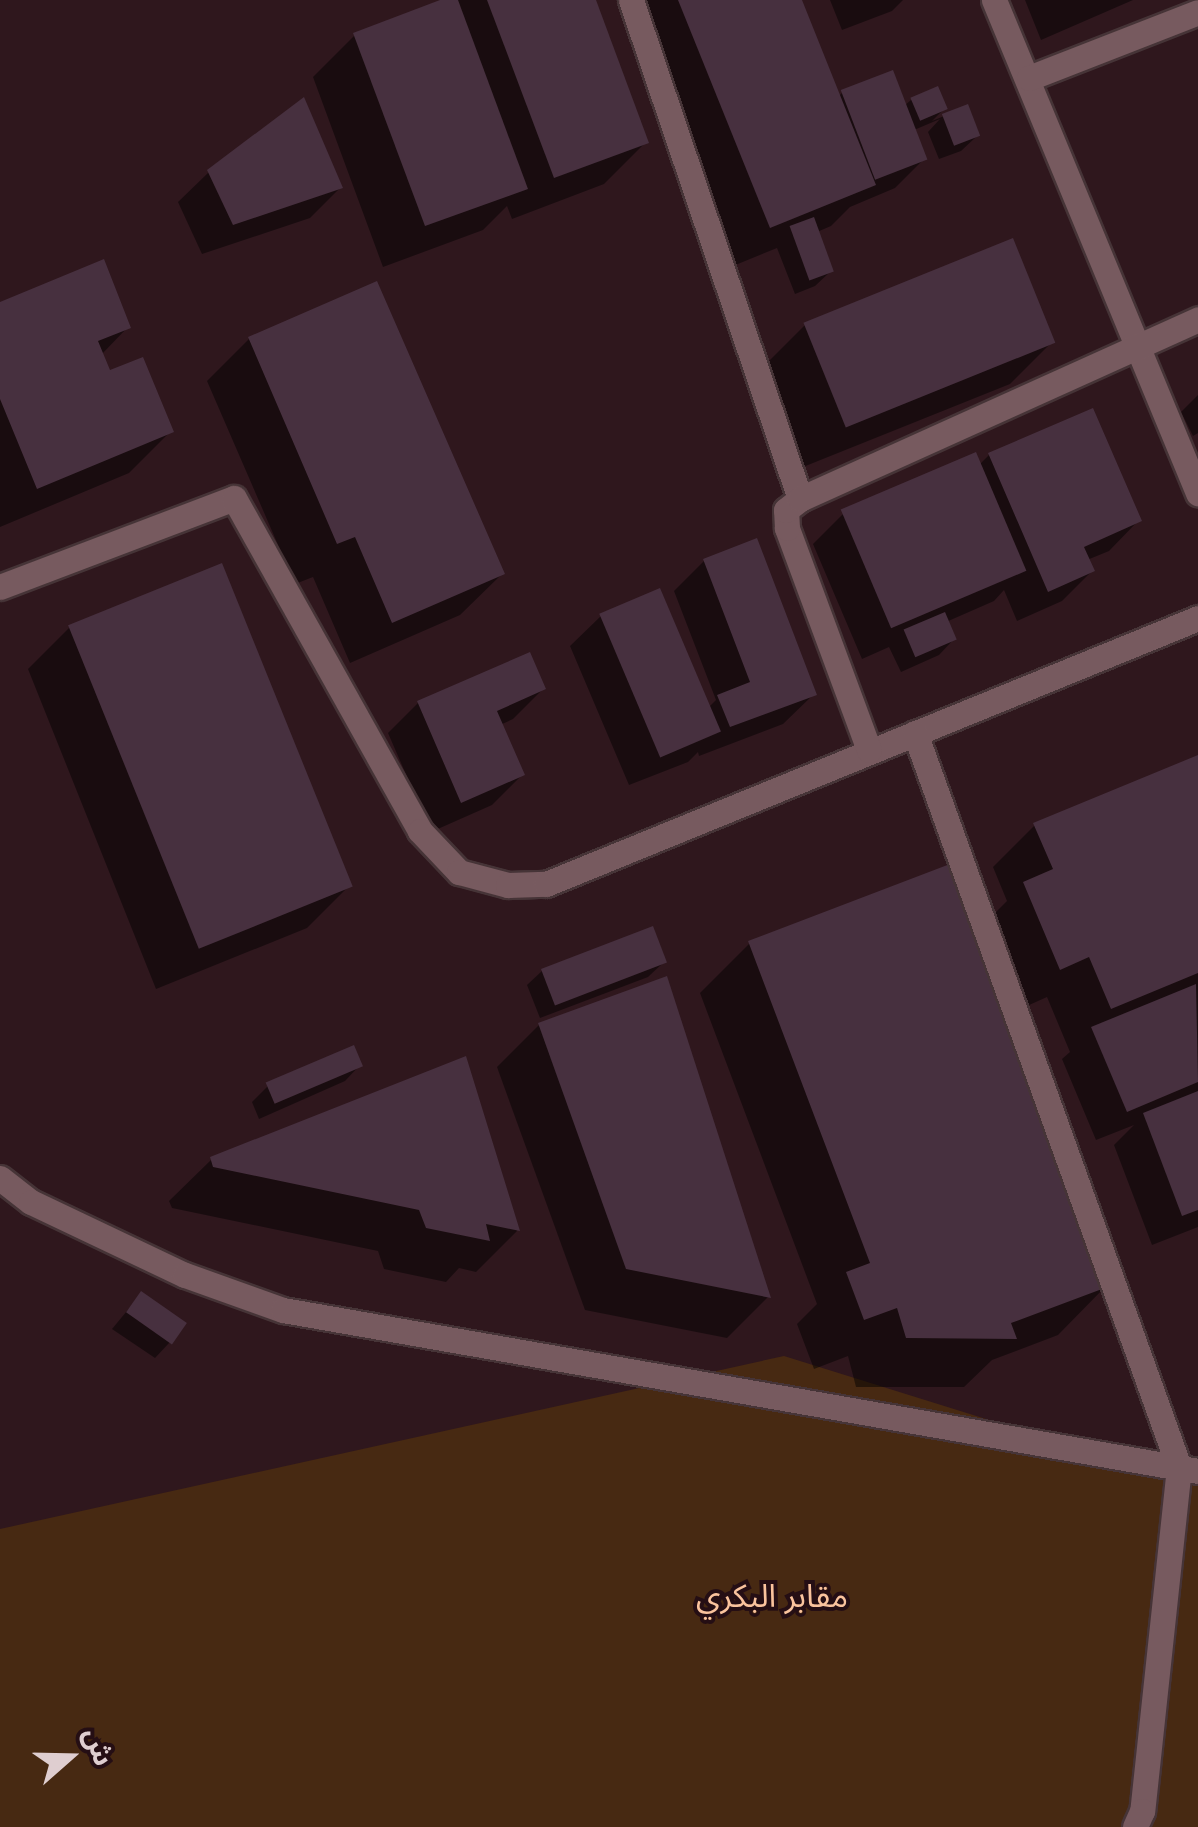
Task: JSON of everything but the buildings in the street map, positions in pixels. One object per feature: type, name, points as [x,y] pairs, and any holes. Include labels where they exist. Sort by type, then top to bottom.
[{"type":"street","points":[[631,0],[800,499]]},
{"type":"street","points":[[994,0],[1198,494]]},
{"type":"street","points":[[1029,78],[1198,12]]},
{"type":"street","points":[[869,750],[787,528],[786,510],[800,499],[1198,319]]},
{"type":"street","points":[[0,587],[234,498],[420,831],[459,872],[508,885],[546,884],[1198,618]]},
{"type":"street","points":[[915,732],[1188,1469],[1142,1811],[1135,1827]]},
{"type":"street","points":[[0,1178],[31,1202],[185,1275],[283,1310],[1188,1469]]},
{"type":"green space","name":"مقابر البكري","points":[[784,1356],[1198,1485],[1198,1827],[0,1827],[0,1529]]}]
